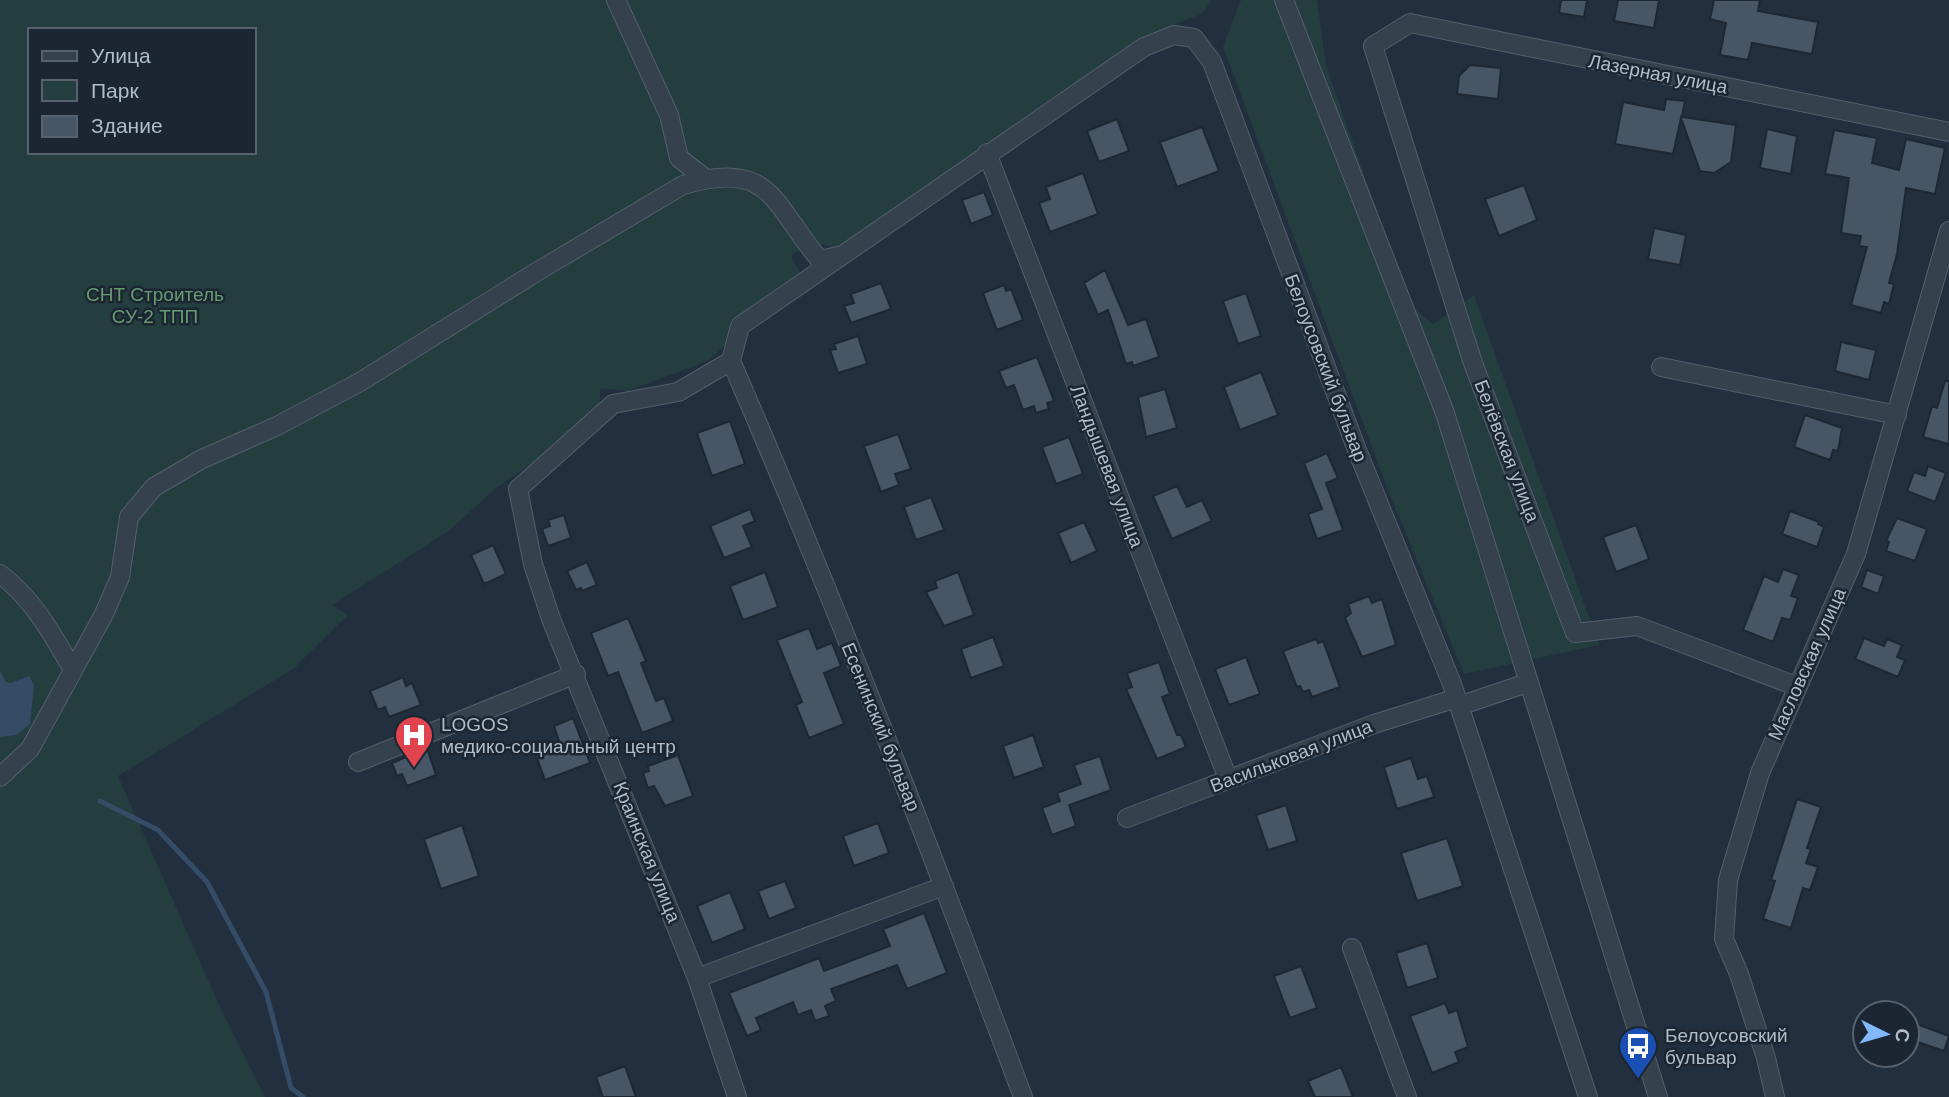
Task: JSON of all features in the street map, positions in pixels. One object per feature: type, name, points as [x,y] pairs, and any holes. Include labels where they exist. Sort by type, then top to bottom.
[{"type":"street","points":[[616,0],[669,115],[679,158],[706,179]]},
{"type":"street","points":[[1284,0],[1445,413],[1658,1097]]},
{"type":"street","name":"Лазерная улица","points":[[1373,47],[1410,23],[1949,132]]},
{"type":"street","name":"Белоусовский бульвар","points":[[987,153],[1144,47],[1174,35],[1194,38],[1212,62],[1357,450],[1458,702],[1588,1097]]},
{"type":"street","name":"Белёвская улица","points":[[1373,47],[1473,363],[1575,633],[1637,626],[1796,686]]},
{"type":"street","points":[[731,361],[740,326],[987,153]]},
{"type":"street","name":"Ландышевая улица","points":[[987,153],[1228,779]]},
{"type":"street","points":[[0,777],[30,749],[117,585],[129,517],[154,487],[202,459],[277,426],[360,382],[683,186],[706,179],[751,179],[780,202],[796,232],[820,260],[841,255]]},
{"type":"street","name":"Масловская улица","points":[[1775,1097],[1759,1034],[1724,939],[1723,914],[1728,880],[1760,773],[1856,554],[1949,230]]},
{"type":"street","name":"Краинская улица","points":[[731,361],[678,392],[613,404],[518,489],[533,564],[551,619],[576,674],[697,978],[737,1097]]},
{"type":"street","name":"Есенинский бульвар","points":[[731,361],[778,467],[944,886],[1023,1097]]},
{"type":"street","points":[[1661,367],[1897,415]]},
{"type":"street","points":[[0,574],[19,588],[47,624],[72,668]]},
{"type":"street","points":[[358,762],[576,674]]},
{"type":"street","name":"Васильковая улица","points":[[1127,818],[1374,724],[1527,683]]},
{"type":"street","points":[[697,978],[944,886]]},
{"type":"street","points":[[1352,948],[1407,1097]]},
{"type":"green space","name":"СНТ Строитель СУ-2 ТПП","points":[[0,0],[1212,0],[1202,14],[1152,33],[1027,115],[841,250],[813,242],[791,256],[802,276],[708,361],[627,391],[600,388],[600,416],[496,488],[449,531],[332,605],[348,615],[293,669],[118,776],[221,1009],[265,1097],[0,1097]]},
{"type":"green space","points":[[1241,0],[1317,0],[1326,65],[1409,304],[1433,324],[1474,295],[1599,645],[1464,674],[1389,493],[1223,47]]},
{"type":"water","points":[[0,671],[6,682],[11,683],[29,676],[34,685],[30,724],[16,735],[0,737]]},
{"type":"building","points":[[1561,0],[1587,0],[1584,17],[1559,13]]},
{"type":"building","points":[[1618,0],[1659,0],[1654,28],[1614,21]]},
{"type":"building","points":[[1714,0],[1760,0],[1758,11],[1818,22],[1812,54],[1752,43],[1748,60],[1720,55],[1726,23],[1710,19]]},
{"type":"building","points":[[1470,65],[1501,68],[1498,99],[1457,94],[1459,76]]},
{"type":"building","points":[[1666,99],[1685,101],[1682,117],[1736,125],[1731,162],[1714,173],[1700,171],[1681,118],[1673,154],[1615,144],[1623,102],[1664,110]]},
{"type":"building","points":[[1117,119],[1129,151],[1099,162],[1087,131]]},
{"type":"building","points":[[1202,127],[1219,171],[1177,187],[1160,142]]},
{"type":"building","points":[[1767,129],[1797,136],[1791,174],[1760,168]]},
{"type":"building","points":[[1834,130],[1877,138],[1872,163],[1899,170],[1906,139],[1945,148],[1935,194],[1906,188],[1897,254],[1889,283],[1894,284],[1889,304],[1884,302],[1881,313],[1851,305],[1867,247],[1859,246],[1861,236],[1841,233],[1849,178],[1825,174]]},
{"type":"building","points":[[1083,173],[1098,214],[1050,232],[1039,203],[1050,199],[1046,187]]},
{"type":"building","points":[[1524,185],[1537,220],[1499,236],[1485,199]]},
{"type":"building","points":[[984,192],[993,215],[971,224],[962,200]]},
{"type":"building","points":[[1654,228],[1686,235],[1680,265],[1648,259]]},
{"type":"building","points":[[1105,270],[1128,325],[1146,319],[1159,357],[1133,366],[1132,362],[1126,364],[1108,310],[1098,315],[1084,283]]},
{"type":"building","points":[[881,283],[891,309],[851,323],[844,306],[854,303],[851,294]]},
{"type":"building","points":[[1004,285],[1006,291],[1011,289],[1023,320],[997,330],[983,293]]},
{"type":"building","points":[[1246,293],[1261,336],[1238,344],[1223,301]]},
{"type":"building","points":[[858,336],[867,364],[838,373],[830,350],[836,349],[834,344]]},
{"type":"building","points":[[1841,342],[1876,350],[1869,380],[1835,371]]},
{"type":"building","points":[[1037,357],[1054,401],[1047,403],[1049,409],[1036,413],[1034,406],[1023,410],[1014,385],[1006,388],[999,371]]},
{"type":"building","points":[[1261,372],[1278,415],[1240,430],[1224,387]]},
{"type":"building","points":[[1945,381],[1949,381],[1949,444],[1923,437],[1932,406],[1937,408]]},
{"type":"building","points":[[1165,389],[1177,428],[1146,437],[1138,397]]},
{"type":"building","points":[[1805,415],[1842,428],[1838,451],[1833,450],[1830,460],[1794,447]]},
{"type":"building","points":[[730,421],[745,464],[712,476],[697,433]]},
{"type":"building","points":[[898,434],[911,469],[895,474],[899,485],[881,492],[864,446]]},
{"type":"building","points":[[1069,437],[1083,474],[1056,484],[1042,447]]},
{"type":"building","points":[[1327,453],[1338,478],[1326,483],[1343,530],[1317,539],[1308,514],[1322,509],[1304,463]]},
{"type":"building","points":[[1928,466],[1946,473],[1935,502],[1907,491],[1914,472],[1925,476]]},
{"type":"building","points":[[1177,486],[1187,507],[1202,500],[1212,521],[1172,539],[1153,496]]},
{"type":"building","points":[[931,497],[944,530],[916,540],[904,507]]},
{"type":"building","points":[[750,509],[755,521],[743,526],[752,547],[724,558],[710,526]]},
{"type":"building","points":[[1790,511],[1819,522],[1818,524],[1824,527],[1817,547],[1782,534]]},
{"type":"building","points":[[564,515],[571,538],[548,546],[542,529],[550,526],[548,520]]},
{"type":"building","points":[[1897,518],[1927,529],[1915,561],[1886,551],[1889,542],[1886,541]]},
{"type":"building","points":[[1084,522],[1097,551],[1071,563],[1058,533]]},
{"type":"building","points":[[1636,525],[1649,559],[1616,572],[1603,537]]},
{"type":"building","points":[[493,545],[506,574],[484,584],[471,555]]},
{"type":"building","points":[[587,562],[597,585],[582,591],[581,588],[576,590],[567,571]]},
{"type":"building","points":[[1783,569],[1799,575],[1791,596],[1798,598],[1790,620],[1782,618],[1773,642],[1743,630],[1764,576],[1778,582]]},
{"type":"building","points":[[1867,570],[1884,576],[1878,594],[1861,587]]},
{"type":"building","points":[[765,572],[778,607],[743,620],[730,586]]},
{"type":"building","points":[[958,572],[974,615],[944,626],[926,592],[937,588],[935,581]]},
{"type":"building","points":[[1369,596],[1372,603],[1382,599],[1396,645],[1362,657],[1345,618],[1351,613],[1348,604]]},
{"type":"building","points":[[628,618],[646,661],[641,663],[656,701],[664,698],[673,721],[642,733],[618,672],[608,676],[591,633]]},
{"type":"building","points":[[809,628],[817,649],[832,643],[841,666],[824,673],[844,724],[809,738],[796,705],[802,702],[777,640]]},
{"type":"building","points":[[993,637],[1004,666],[971,678],[961,649]]},
{"type":"building","points":[[1864,638],[1884,646],[1887,639],[1902,645],[1897,657],[1905,660],[1898,677],[1855,659]]},
{"type":"building","points":[[1316,639],[1318,643],[1323,641],[1340,687],[1312,697],[1309,690],[1303,692],[1300,686],[1297,687],[1283,651]]},
{"type":"building","points":[[1246,657],[1260,694],[1229,705],[1215,669]]},
{"type":"building","points":[[1159,662],[1170,694],[1162,697],[1177,735],[1181,735],[1186,747],[1157,759],[1126,689],[1132,687],[1127,673]]},
{"type":"building","points":[[403,677],[406,686],[412,683],[421,705],[389,717],[385,707],[378,710],[370,691]]},
{"type":"building","points":[[573,718],[590,763],[545,780],[534,750],[559,741],[554,726]]},
{"type":"building","points":[[1033,735],[1044,767],[1014,778],[1003,746]]},
{"type":"building","name":"LOGOS медико-социальный центр","points":[[427,748],[436,775],[407,786],[402,774],[397,776],[392,763]]},
{"type":"building","points":[[678,755],[693,796],[665,806],[654,786],[648,788],[643,773],[649,771],[648,766]]},
{"type":"building","points":[[1100,756],[1111,790],[1069,805],[1076,826],[1052,835],[1042,808],[1060,801],[1057,793],[1081,784],[1074,765]]},
{"type":"building","points":[[1411,758],[1418,779],[1427,776],[1434,797],[1397,809],[1384,767]]},
{"type":"building","points":[[1797,799],[1821,807],[1807,848],[1811,849],[1806,863],[1818,867],[1810,890],[1803,888],[1791,928],[1763,919],[1775,881],[1771,880]]},
{"type":"building","points":[[1286,805],[1297,841],[1268,850],[1256,815]]},
{"type":"building","points":[[878,823],[889,853],[854,866],[843,836]]},
{"type":"building","points":[[462,825],[479,876],[441,889],[424,839]]},
{"type":"building","points":[[1447,838],[1463,886],[1417,901],[1401,853]]},
{"type":"building","points":[[785,881],[796,908],[769,919],[758,891]]},
{"type":"building","points":[[730,892],[745,929],[712,943],[697,906]]},
{"type":"building","points":[[924,913],[947,973],[907,989],[897,965],[831,989],[836,1001],[825,1006],[829,1016],[815,1021],[811,1010],[798,1015],[793,1002],[756,1018],[761,1030],[747,1036],[729,993],[819,958],[824,971],[890,946],[883,929]]},
{"type":"building","points":[[1427,943],[1438,978],[1407,988],[1396,953]]},
{"type":"building","points":[[1301,966],[1317,1008],[1290,1018],[1274,976]]},
{"type":"building","points":[[1445,1003],[1449,1013],[1457,1010],[1468,1047],[1455,1052],[1459,1062],[1432,1073],[1410,1016]]},
{"type":"building","points":[[1921,1026],[1949,1036],[1944,1051],[1921,1043]]},
{"type":"building","points":[[625,1066],[636,1097],[603,1097],[596,1077]]},
{"type":"building","points":[[1341,1067],[1353,1097],[1315,1097],[1308,1081]]},
{"type":"waterway","points":[[100,801],[158,830],[207,882],[266,992],[291,1088],[303,1097]]},
{"type":"place","name":"LOGOS медико-социальный центр","points":[[414,769]]},
{"type":"place","name":"Белоусовский бульвар","points":[[1638,1080]]}]
